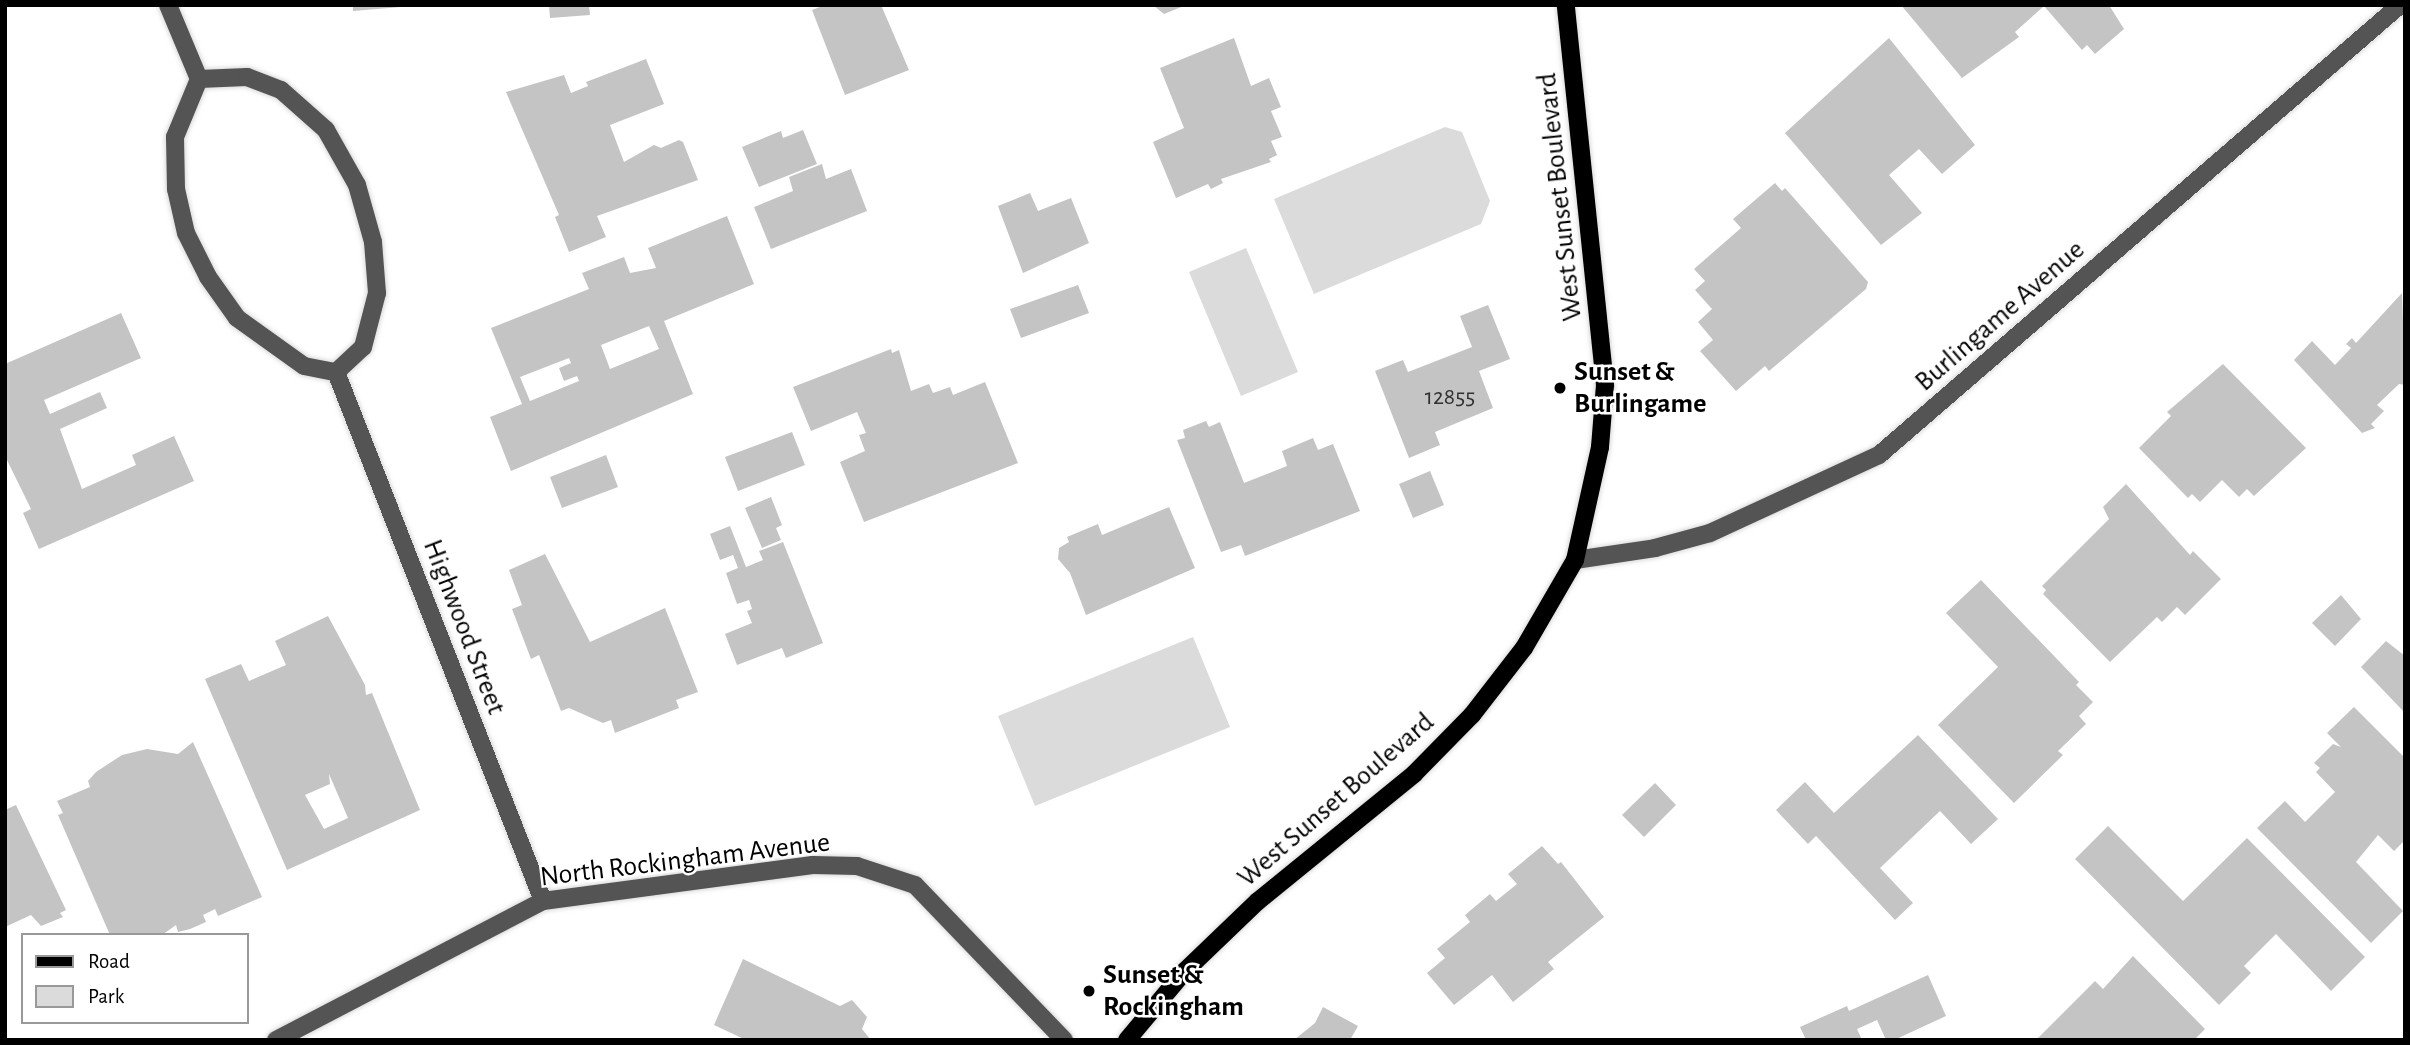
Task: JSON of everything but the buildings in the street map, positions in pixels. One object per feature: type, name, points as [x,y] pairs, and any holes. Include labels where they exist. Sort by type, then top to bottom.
[{"type":"main road","name":"West Sunset Boulevard","points":[[1128,1040],[1185,971],[1258,901],[1414,774],[1472,715],[1524,648],[1575,561],[1600,447],[1605,384],[1566,5]]},
{"type":"street","points":[[168,5],[200,79],[175,136],[176,189],[186,233],[208,277],[237,318],[304,366],[336,372],[363,347],[377,293],[373,242],[357,185],[326,130],[281,90],[247,76],[200,79]]},
{"type":"street","name":"Burlingame Avenue","points":[[1575,561],[1656,548],[1710,533],[1879,455],[2400,5]]},
{"type":"street","name":"Highwood Street","points":[[336,372],[543,901]]},
{"type":"street","name":"North Rockingham Avenue","points":[[276,1040],[543,901],[813,866],[858,866],[915,885],[1064,1040]]},
{"type":"green space","points":[[1445,127],[1462,132],[1490,201],[1481,224],[1314,294],[1274,199]]},
{"type":"green space","points":[[1246,248],[1298,372],[1241,396],[1189,272]]},
{"type":"green space","points":[[1193,637],[1230,727],[1035,806],[998,716]]},
{"type":"place","name":"Sunset & Burlingame","points":[[1560,388]]},
{"type":"place","name":"Sunset & Rockingham","points":[[1089,991]]}]
